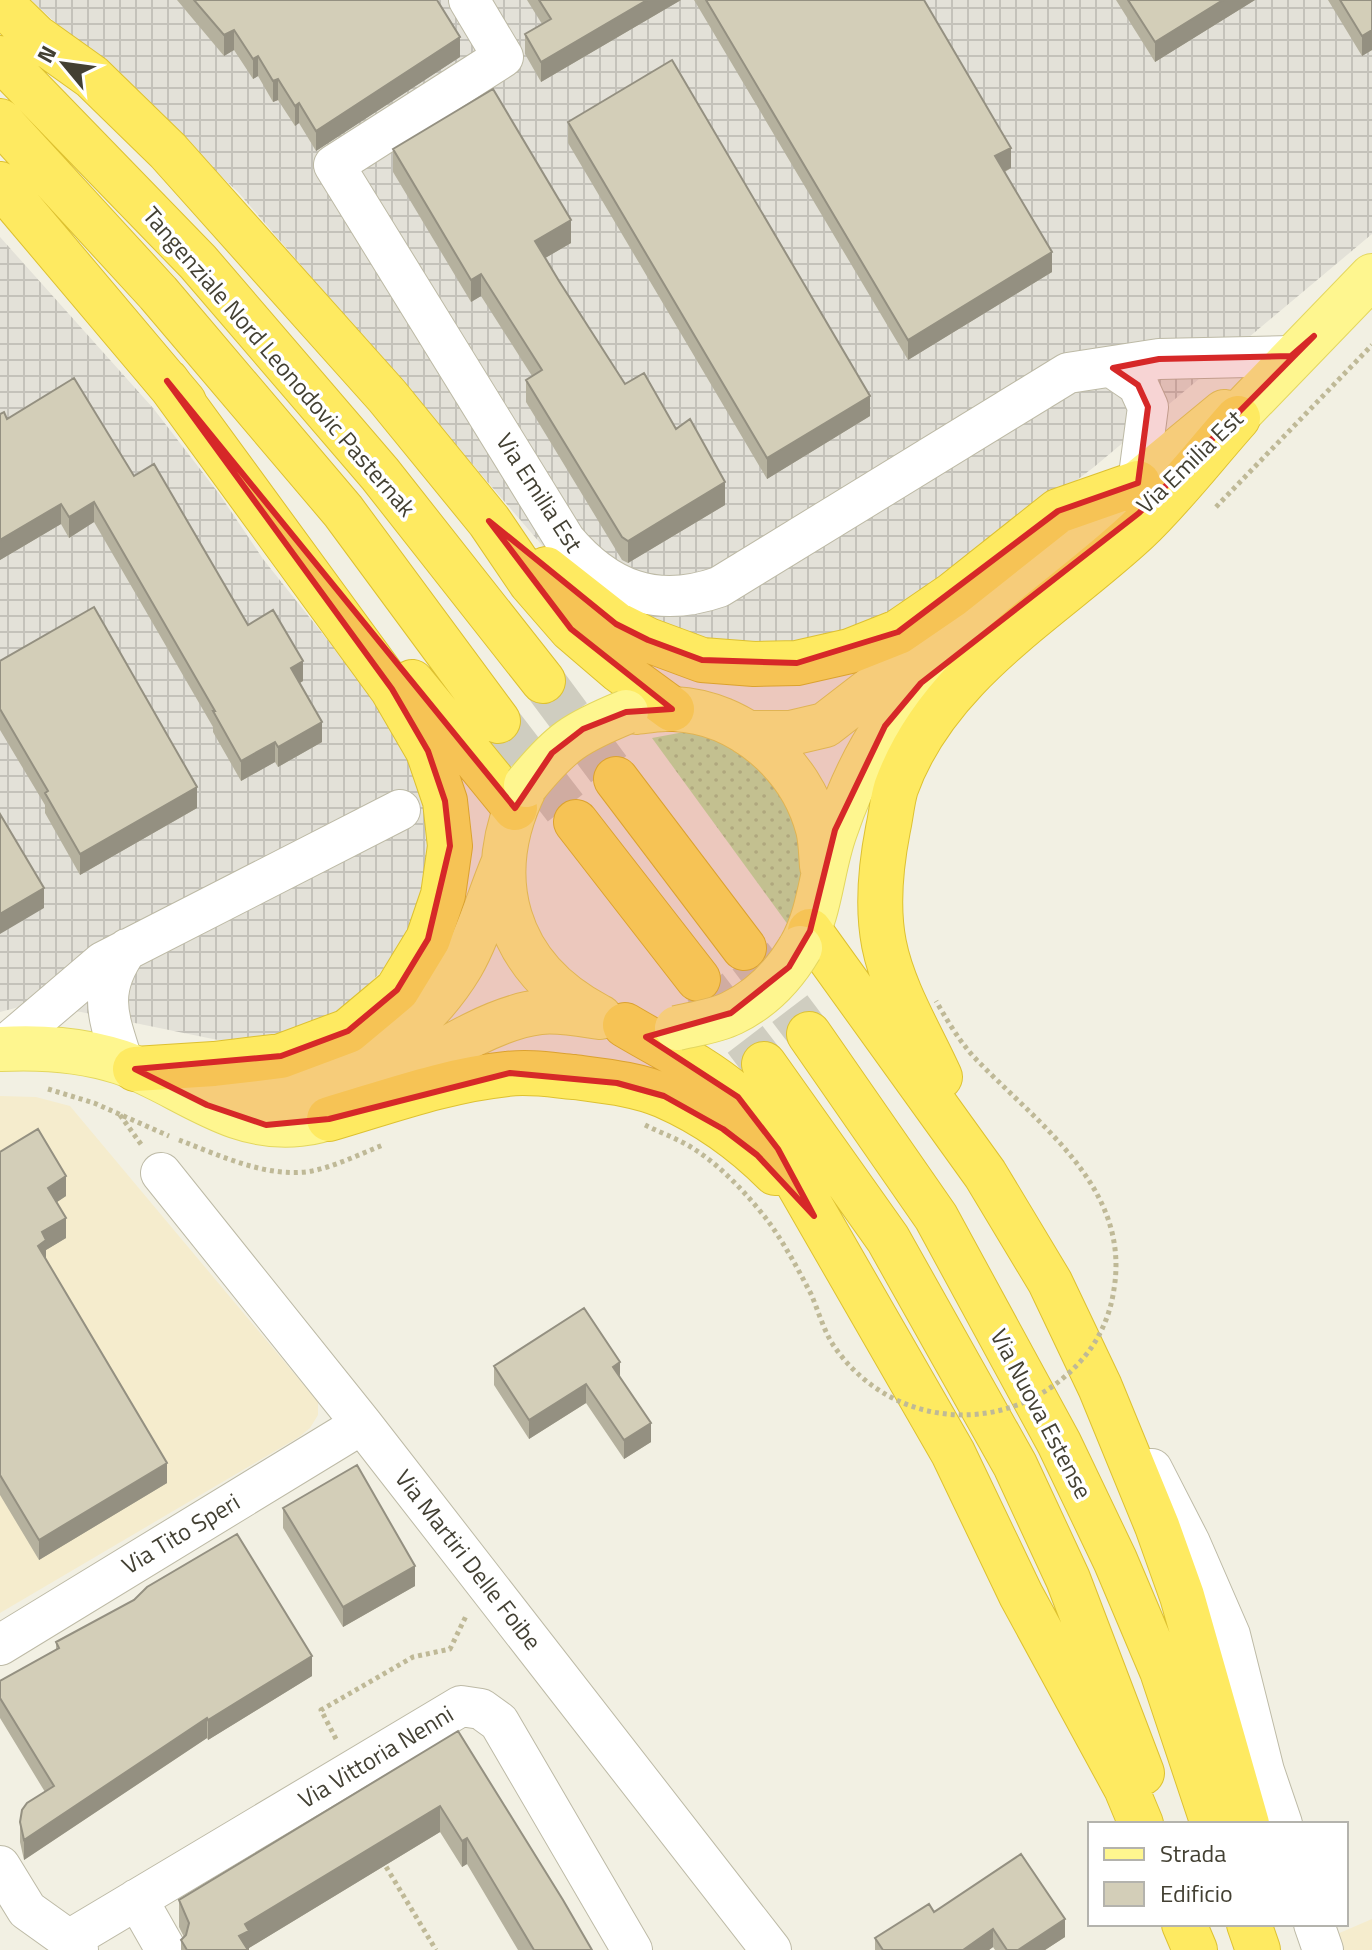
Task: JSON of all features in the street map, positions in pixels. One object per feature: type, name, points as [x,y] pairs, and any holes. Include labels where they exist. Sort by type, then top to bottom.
[{"type":"highway","points":[[0,2],[36,37],[92,77],[168,151],[387,396],[489,521],[531,583],[571,629],[620,671],[672,709]]},
{"type":"highway","points":[[0,32],[102,108],[248,243]]},
{"type":"highway","name":"Tangenziale Nord Leonodovic Pasternak","points":[[0,58],[198,262],[380,474],[543,681]]},
{"type":"highway","name":"Tangenziale Nord Leonodovic Pasternak","points":[[0,121],[158,293],[343,511],[498,721]]},
{"type":"highway","points":[[0,184],[520,796]]},
{"type":"highway","points":[[129,1066],[214,1064],[281,1056],[348,1031],[397,990],[428,939],[443,895],[450,846],[445,801],[428,751],[392,689],[167,381]]},
{"type":"highway","points":[[1238,418],[1138,529],[989,655],[948,698],[917,745],[896,789],[883,852],[881,892],[884,944],[899,988],[985,1174],[1050,1282],[1100,1387],[1157,1526],[1182,1596],[1246,1822]]},
{"type":"highway","points":[[489,521],[616,624],[648,640],[702,660],[797,663],[850,651],[898,632],[952,595],[1058,511],[1138,483]]},
{"type":"highway","points":[[616,779],[744,948]]},
{"type":"highway","points":[[576,822],[698,979]]},
{"type":"highway","points":[[805,940],[985,1174]]},
{"type":"highway","points":[[613,1021],[713,1077],[738,1097],[759,1120],[953,1453],[1021,1595],[1126,1788],[1140,1822]]},
{"type":"highway","name":"Via Nuova Estense","points":[[809,1034],[936,1217],[1059,1443],[1115,1560],[1162,1671],[1212,1822]]},
{"type":"highway","name":"Via Nuova Estense","points":[[764,1064],[888,1239],[1015,1465],[1068,1579],[1160,1822]]},
{"type":"highway","points":[[329,1119],[418,1093],[510,1073],[617,1083],[664,1096],[723,1129],[757,1155],[814,1216]]},
{"type":"highway","points":[[1185,1926],[1195,1950]]},
{"type":"highway","points":[[1198,1926],[1206,1950]]},
{"type":"highway","points":[[1250,1926],[1258,1950]]},
{"type":"highway","points":[[1271,1926],[1277,1950]]},
{"type":"main road","name":"Via Emilia Est","points":[[822,869],[853,785],[885,726],[921,683],[1139,513],[1238,418],[1372,276]]},
{"type":"main road","name":"Via Emilia Est","points":[[747,733],[791,733],[825,725],[1138,483],[1303,346]]},
{"type":"main road","name":"Via Emilia Est","points":[[129,1066],[240,1118],[266,1125],[297,1124],[329,1119],[418,1066],[501,1022],[538,1012],[561,1011],[613,1021],[677,1028],[731,1013],[765,992],[789,967],[805,940],[819,901],[822,869],[818,830],[804,794],[785,765],[747,733],[718,718],[672,709],[626,712],[583,729],[552,753],[520,796],[509,824],[503,864],[504,892],[510,919],[533,963],[556,989],[575,1004],[613,1021]]},
{"type":"main road","name":"Via Emilia Est","points":[[0,1049],[67,1049],[129,1066],[227,1083],[281,1085],[322,1077],[369,1056],[407,1032],[439,998],[463,963],[503,864]]},
{"type":"street","name":"Via Emilia Est","points":[[469,0],[503,57],[334,165],[565,540],[599,574],[642,593],[667,597],[692,596],[719,587],[1068,373],[1091,368],[1113,368]]},
{"type":"street","points":[[1113,368],[1159,359],[1303,346]]},
{"type":"street","points":[[1113,368],[1138,385],[1148,407],[1138,483]]},
{"type":"street","name":"Via Emilia Est","points":[[0,1049],[92,971],[127,949],[400,810]]},
{"type":"street","points":[[127,949],[114,967],[106,989],[112,1030],[129,1066]]},
{"type":"street","name":"Via Martiri Delle Foibe","points":[[161,1173],[362,1424],[771,1950]]},
{"type":"street","points":[[1100,1387],[1152,1469],[1190,1543],[1230,1635],[1264,1771],[1281,1822]]},
{"type":"street","name":"Via Tito Speri","points":[[0,1645],[362,1424]]},
{"type":"street","name":"Via Vittoria Nenni","points":[[73,1945],[137,1899],[461,1706],[481,1709],[499,1722],[632,1950]]},
{"type":"street","points":[[0,1866],[27,1910],[73,1945]]},
{"type":"street","points":[[137,1899],[166,1950]]},
{"type":"street","points":[[1315,1926],[1323,1950]]},
{"type":"path","points":[[1214,509],[1372,345]]},
{"type":"path","points":[[645,1125],[695,1149],[735,1184],[768,1221],[811,1295],[833,1346],[873,1387],[926,1413],[973,1414],[1024,1403],[1049,1391],[1092,1349],[1111,1308],[1117,1271],[1113,1234],[1101,1199],[1077,1161],[972,1054],[950,1026],[931,988]]},
{"type":"path","points":[[381,1859],[436,1950]]},
{"type":"highlighted area","points":[[1314,336],[1139,513],[921,683],[885,726],[835,830],[810,931],[789,967],[731,1013],[646,1037],[738,1097],[778,1149],[814,1216],[757,1155],[723,1129],[664,1096],[617,1083],[510,1073],[329,1119],[266,1125],[207,1105],[135,1069],[281,1056],[348,1031],[397,990],[428,939],[450,846],[445,801],[428,751],[392,689],[167,381],[515,808],[552,753],[583,729],[626,712],[672,709],[571,629],[489,521],[616,624],[648,640],[702,660],[797,663],[898,632],[1058,511],[1138,483],[1148,407],[1138,385],[1113,368],[1159,359],[1291,356]]},
{"type":"shaded area","points":[[31,0],[1372,0],[1372,234],[1094,467],[921,600],[845,634],[770,647],[707,645],[656,628],[553,558],[238,192]]},
{"type":"shaded area","points":[[0,237],[153,408],[220,495],[263,559],[369,692],[418,768],[435,837],[417,912],[403,940],[380,973],[354,999],[325,1021],[284,1036],[252,1041],[218,1040],[81,1012],[23,1006],[0,1012]]},
{"type":"shaded area","points":[[0,1096],[36,1097],[70,1106],[318,1402],[318,1415],[310,1428],[299,1437],[0,1613]]},
{"type":"shaded area","points":[[1372,1919],[1372,1950],[1300,1950]]},
{"type":"green space","points":[[684,732],[708,732],[772,767],[813,863],[794,933],[652,738]]},
{"type":"building","points":[[194,0],[437,0],[460,37],[316,131],[299,103],[295,106],[278,79],[273,81],[258,56],[253,59],[234,30],[224,35]]},
{"type":"building","points":[[539,0],[647,0],[541,62],[525,34],[551,19]]},
{"type":"building","points":[[706,0],[924,0],[1011,148],[995,156],[1052,252],[908,340]]},
{"type":"building","points":[[1128,0],[1223,0],[1155,42]]},
{"type":"building","points":[[1340,0],[1372,0],[1372,30],[1362,36]]},
{"type":"building","points":[[672,60],[870,396],[767,458],[568,122]]},
{"type":"building","points":[[493,89],[571,220],[535,241],[625,384],[644,373],[676,429],[690,419],[725,482],[628,541],[622,537],[526,380],[542,370],[481,274],[471,280],[393,149]]},
{"type":"building","points":[[74,378],[134,476],[154,464],[248,625],[273,610],[303,661],[291,668],[322,722],[278,747],[275,742],[241,761],[94,502],[69,517],[61,504],[0,540],[0,414],[4,412],[7,419]]},
{"type":"building","points":[[94,607],[197,787],[80,854],[45,793],[48,791],[0,709],[0,661]]},
{"type":"building","points":[[0,814],[44,888],[0,914]]},
{"type":"building","points":[[38,1129],[66,1176],[48,1188],[66,1218],[42,1232],[46,1240],[38,1246],[167,1463],[39,1540],[0,1475],[0,1152]]},
{"type":"building","points":[[584,1308],[620,1362],[613,1367],[651,1423],[624,1440],[586,1384],[529,1420],[494,1366]]},
{"type":"building","points":[[357,1465],[415,1566],[343,1607],[283,1508]]},
{"type":"building","points":[[237,1534],[312,1656],[207,1718],[24,1840],[20,1822],[22,1810],[27,1803],[54,1786],[0,1698],[0,1681],[59,1648],[56,1642],[134,1600],[147,1587]]},
{"type":"building","points":[[458,1731],[592,1950],[534,1950],[467,1838],[462,1841],[440,1806],[245,1924],[249,1931],[239,1936],[248,1950],[187,1950],[181,1940],[189,1923],[179,1900]]},
{"type":"building","points":[[1021,1854],[1065,1919],[1018,1950],[1007,1950],[993,1929],[963,1950],[883,1950],[875,1938],[929,1904],[934,1912]]},
{"type":"tunnel","points":[[543,681],[616,779]]},
{"type":"tunnel","points":[[498,721],[576,822]]},
{"type":"tunnel","points":[[750,956],[809,1034]]},
{"type":"tunnel","points":[[705,987],[764,1064]]}]
